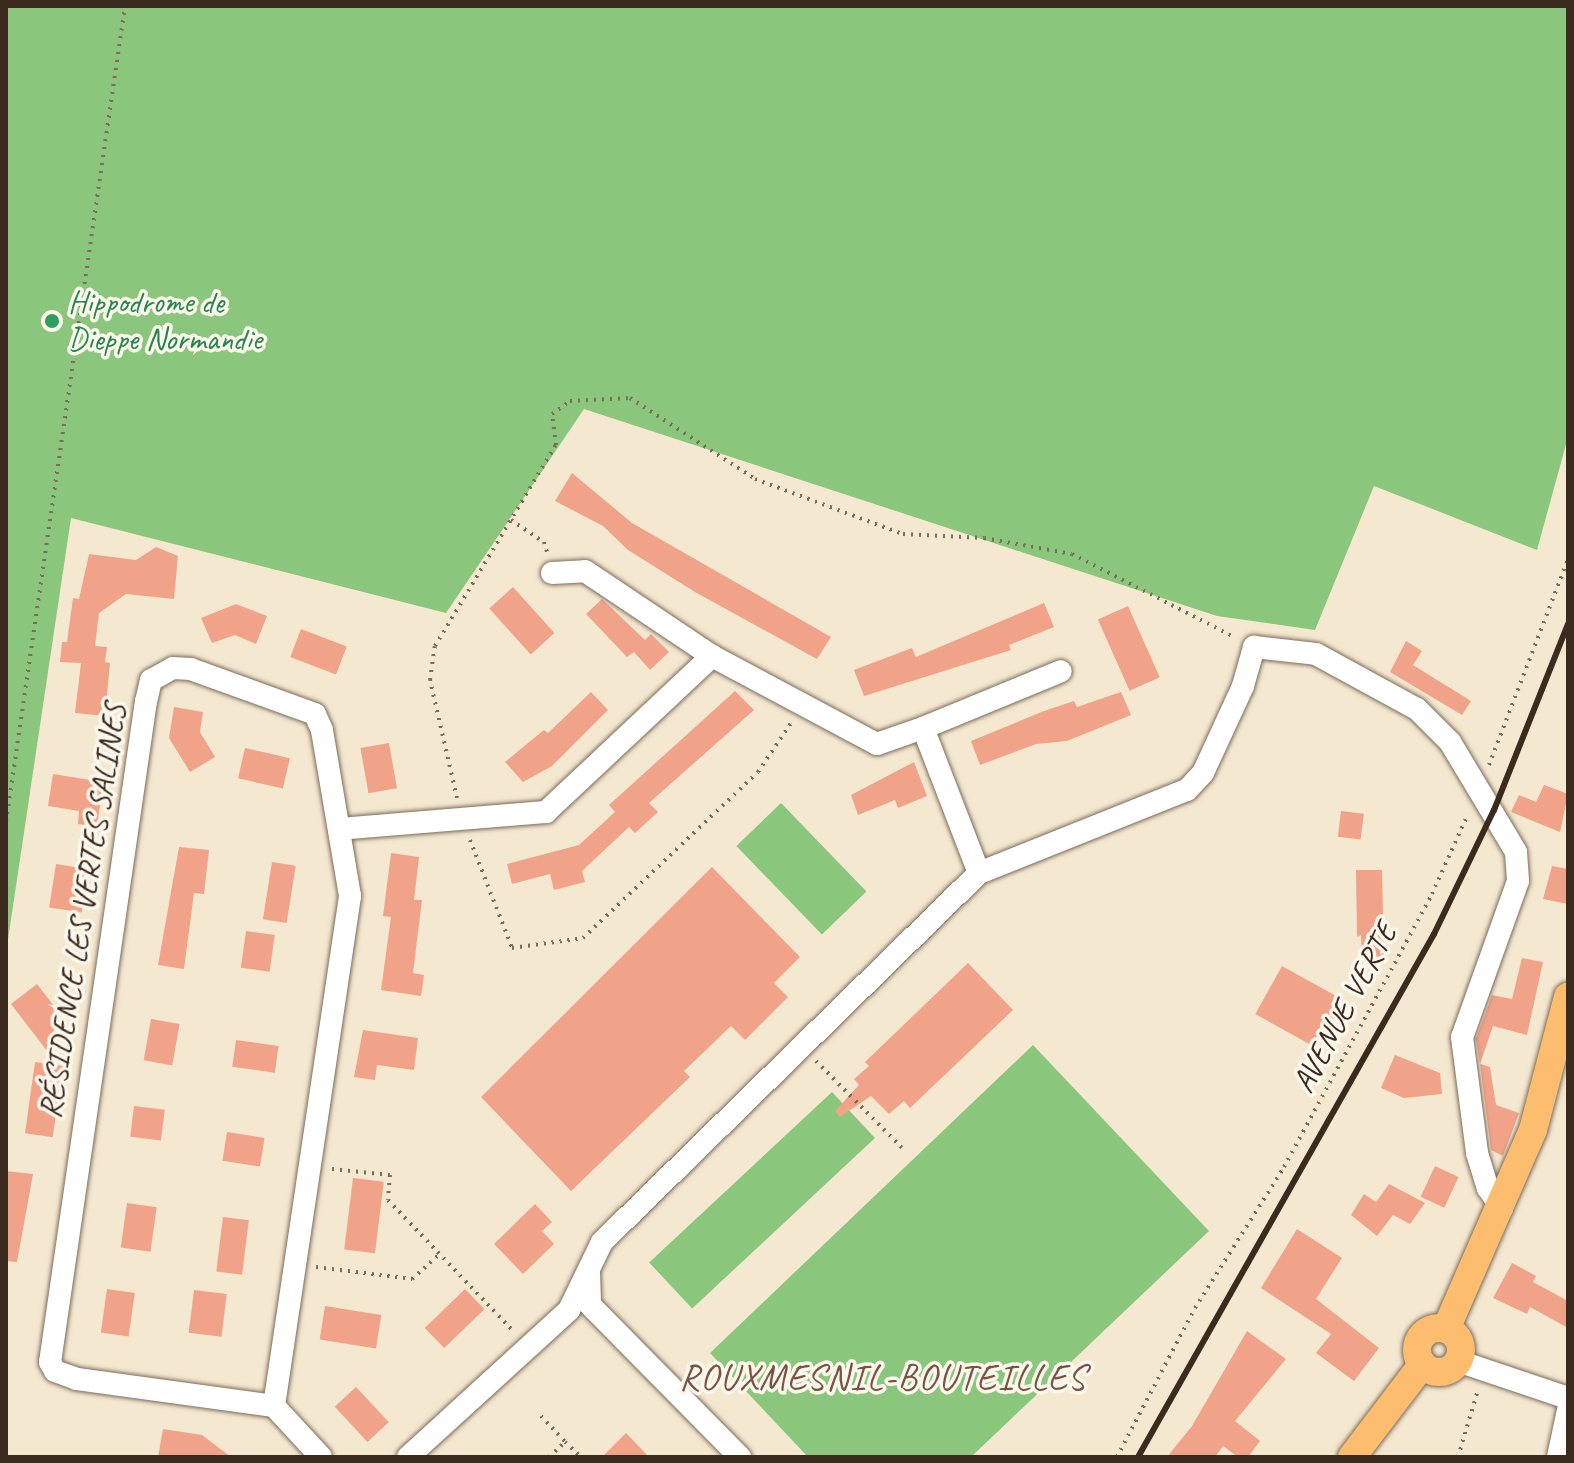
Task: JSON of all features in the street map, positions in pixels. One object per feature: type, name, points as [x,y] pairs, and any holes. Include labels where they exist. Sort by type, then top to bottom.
[{"type":"main road","points":[[1446,1329],[1502,1209],[1533,1130],[1568,997]]},
{"type":"main road","points":[[1431,1329],[1446,1329],[1458,1339],[1471,1366],[1441,1372],[1422,1365],[1417,1352],[1420,1338],[1431,1329]]},
{"type":"main road","points":[[1352,1457],[1422,1365]]},
{"type":"street","points":[[552,573],[585,571],[712,656],[877,744],[1061,671]]},
{"type":"street","points":[[408,1457],[527,1345],[569,1310],[602,1242],[801,1046],[929,928],[979,873],[1187,790],[1203,773],[1243,686],[1254,647],[1316,654],[1417,709],[1435,723],[1510,838],[1519,872],[1462,1037],[1477,1153],[1488,1188],[1502,1209]]},
{"type":"street","points":[[339,829],[546,812],[712,656]]},
{"type":"street","name":"RÉSIDENCE LES VERTES SALINES","points":[[191,669],[315,714],[322,730],[350,896],[310,1166],[274,1406],[77,1379],[55,1371],[50,1362],[151,680],[159,671],[191,669]]},
{"type":"street","points":[[923,728],[979,873]]},
{"type":"street","points":[[589,1264],[590,1305],[740,1457]]},
{"type":"street","points":[[1471,1366],[1568,1398]]},
{"type":"street","points":[[274,1406],[321,1457]]},
{"type":"street","points":[[1558,1457],[1568,1410]]},
{"type":"path","points":[[6,822],[125,6]]},
{"type":"path","points":[[804,705],[758,772],[583,938],[512,948],[462,819],[430,680],[435,646],[556,445],[552,414],[570,401],[630,398],[755,479],[903,534],[984,538],[1072,554],[1254,647]]},
{"type":"path","points":[[511,520],[544,542],[552,573]]},
{"type":"path","name":"AVENUE VERTE","points":[[1117,1457],[1195,1308],[1284,1167],[1432,894],[1479,788],[1568,559]]},
{"type":"path","points":[[801,1046],[902,1148]]},
{"type":"path","points":[[310,1166],[390,1175],[388,1200],[527,1345]]},
{"type":"path","points":[[295,1264],[412,1279],[440,1254]]},
{"type":"path","points":[[1458,1457],[1471,1366]]},
{"type":"path","points":[[541,1416],[581,1457]]},
{"type":"path","points":[[549,1457],[565,1442]]},
{"type":"green space","points":[[6,6],[1568,6],[1568,437],[1537,550],[1374,486],[1315,630],[1217,616],[584,409],[446,613],[71,518],[6,953]]},
{"type":"green space","points":[[781,803],[866,891],[822,935],[736,846]]},
{"type":"green space","points":[[1033,1045],[1209,1231],[971,1457],[808,1457],[710,1353]]},
{"type":"green space","points":[[832,1092],[875,1138],[692,1309],[649,1262]]},
{"type":"building","points":[[572,473],[632,523],[831,637],[817,659],[695,592],[628,550],[603,526],[555,501]]},
{"type":"building","points":[[156,547],[178,556],[174,599],[126,594],[99,613],[95,646],[107,647],[105,662],[110,663],[105,716],[75,713],[81,663],[60,662],[62,642],[67,642],[73,598],[79,599],[89,554],[136,560]]},
{"type":"building","points":[[513,587],[554,633],[531,654],[489,608]]},
{"type":"building","points":[[602,599],[645,640],[651,634],[669,652],[650,670],[634,652],[627,657],[586,614]]},
{"type":"building","points":[[1044,603],[1054,627],[1009,645],[1011,650],[864,696],[854,670],[912,648],[916,657]]},
{"type":"building","points":[[236,604],[267,616],[256,644],[235,635],[212,643],[201,618]]},
{"type":"building","points":[[1128,606],[1160,677],[1130,691],[1098,619]]},
{"type":"building","points":[[301,629],[347,647],[336,675],[290,657]]},
{"type":"building","points":[[1406,641],[1422,651],[1413,665],[1471,701],[1462,715],[1390,672]]},
{"type":"building","points":[[735,691],[754,710],[649,803],[658,812],[635,833],[629,827],[582,871],[585,882],[554,890],[550,874],[512,884],[507,864],[579,845],[615,812],[609,805]]},
{"type":"building","points":[[591,692],[608,710],[552,766],[523,782],[505,762],[544,730],[548,733]]},
{"type":"building","points":[[1121,692],[1131,715],[1067,741],[1036,744],[980,765],[971,741],[1074,701],[1077,707]]},
{"type":"building","points":[[174,707],[203,712],[200,732],[215,757],[190,772],[169,738]]},
{"type":"building","points":[[389,743],[397,788],[368,793],[360,748]]},
{"type":"building","points":[[245,748],[290,758],[283,789],[238,778]]},
{"type":"building","points":[[914,762],[927,796],[898,808],[895,800],[858,815],[851,795]]},
{"type":"building","points":[[53,774],[103,782],[97,827],[78,824],[79,811],[48,806]]},
{"type":"building","points":[[1544,785],[1568,794],[1560,832],[1511,812],[1519,795],[1536,802]]},
{"type":"building","points":[[1341,811],[1364,814],[1361,840],[1338,837]]},
{"type":"building","points":[[179,847],[209,850],[204,894],[194,893],[184,969],[158,965]]},
{"type":"building","points":[[391,853],[419,857],[414,900],[422,900],[413,973],[424,975],[421,996],[381,990],[391,917],[383,916]]},
{"type":"building","points":[[272,862],[296,866],[287,923],[263,919]]},
{"type":"building","points":[[56,864],[89,869],[82,913],[49,907]]},
{"type":"building","points":[[1552,866],[1568,869],[1568,904],[1543,899]]},
{"type":"building","points":[[712,867],[800,957],[774,983],[788,997],[745,1040],[731,1026],[684,1071],[690,1077],[571,1191],[481,1097]]},
{"type":"building","points":[[1356,870],[1382,870],[1384,958],[1362,959],[1361,935],[1357,937]]},
{"type":"building","points":[[246,931],[275,935],[270,972],[241,968]]},
{"type":"building","points":[[1522,958],[1543,962],[1527,1035],[1493,1026],[1480,1064],[1476,1039],[1492,995],[1512,999]]},
{"type":"building","points":[[968,963],[1013,1010],[910,1108],[904,1101],[889,1114],[871,1096],[840,1117],[835,1111],[859,1085],[854,1079],[869,1066],[865,1062]]},
{"type":"building","points":[[1282,966],[1343,1000],[1317,1048],[1255,1014]]},
{"type":"building","points":[[37,984],[57,1010],[51,1056],[11,1004]]},
{"type":"building","points":[[151,1019],[180,1024],[172,1065],[144,1060]]},
{"type":"building","points":[[363,1030],[418,1038],[414,1070],[377,1065],[375,1080],[354,1077]]},
{"type":"building","points":[[236,1040],[279,1046],[275,1073],[232,1067]]},
{"type":"building","points":[[1395,1055],[1440,1073],[1442,1094],[1404,1098],[1381,1088]]},
{"type":"building","points":[[35,1062],[63,1066],[53,1137],[25,1133]]},
{"type":"building","points":[[1480,1064],[1490,1067],[1496,1105],[1519,1113],[1503,1156],[1491,1150]]},
{"type":"building","points":[[134,1106],[165,1110],[161,1141],[130,1137]]},
{"type":"building","points":[[227,1132],[265,1138],[260,1167],[222,1161]]},
{"type":"building","points":[[1435,1166],[1459,1177],[1444,1208],[1421,1197]]},
{"type":"building","points":[[6,1171],[33,1174],[17,1262],[6,1261]]},
{"type":"building","points":[[353,1178],[384,1182],[375,1253],[344,1249]]},
{"type":"building","points":[[1389,1184],[1425,1203],[1410,1224],[1393,1215],[1377,1236],[1351,1215],[1364,1194],[1376,1202]]},
{"type":"building","points":[[127,1203],[157,1207],[150,1252],[121,1248]]},
{"type":"building","points":[[535,1204],[552,1222],[542,1231],[554,1244],[523,1274],[494,1244]]},
{"type":"building","points":[[223,1217],[249,1220],[242,1275],[216,1272]]},
{"type":"building","points":[[1297,1229],[1342,1258],[1316,1299],[1379,1348],[1354,1381],[1316,1353],[1331,1334],[1261,1288]]},
{"type":"building","points":[[1512,1263],[1536,1276],[1533,1282],[1568,1301],[1568,1328],[1530,1307],[1527,1314],[1493,1298]]},
{"type":"building","points":[[107,1289],[135,1293],[129,1336],[101,1333]]},
{"type":"building","points":[[465,1289],[484,1309],[444,1348],[425,1328]]},
{"type":"building","points":[[194,1290],[227,1294],[222,1337],[189,1333]]},
{"type":"building","points":[[325,1306],[381,1315],[376,1348],[320,1340]]},
{"type":"building","points":[[1247,1331],[1286,1359],[1235,1421],[1260,1441],[1248,1457],[1238,1457],[1223,1446],[1215,1457],[1167,1457],[1192,1426]]},
{"type":"building","points":[[356,1387],[389,1422],[368,1442],[335,1407]]},
{"type":"building","points":[[163,1429],[202,1435],[231,1457],[158,1457]]},
{"type":"building","points":[[626,1433],[649,1457],[602,1457]]},
{"type":"railway","points":[[1138,1457],[1434,934],[1494,810],[1568,624]]},
{"type":"place","name":"Hippodrome de Dieppe Normandie","points":[[52,321]]},
{"type":"district","name":"ROUXMESNIL-BOUTEILLES","points":[[883,1378]]}]
